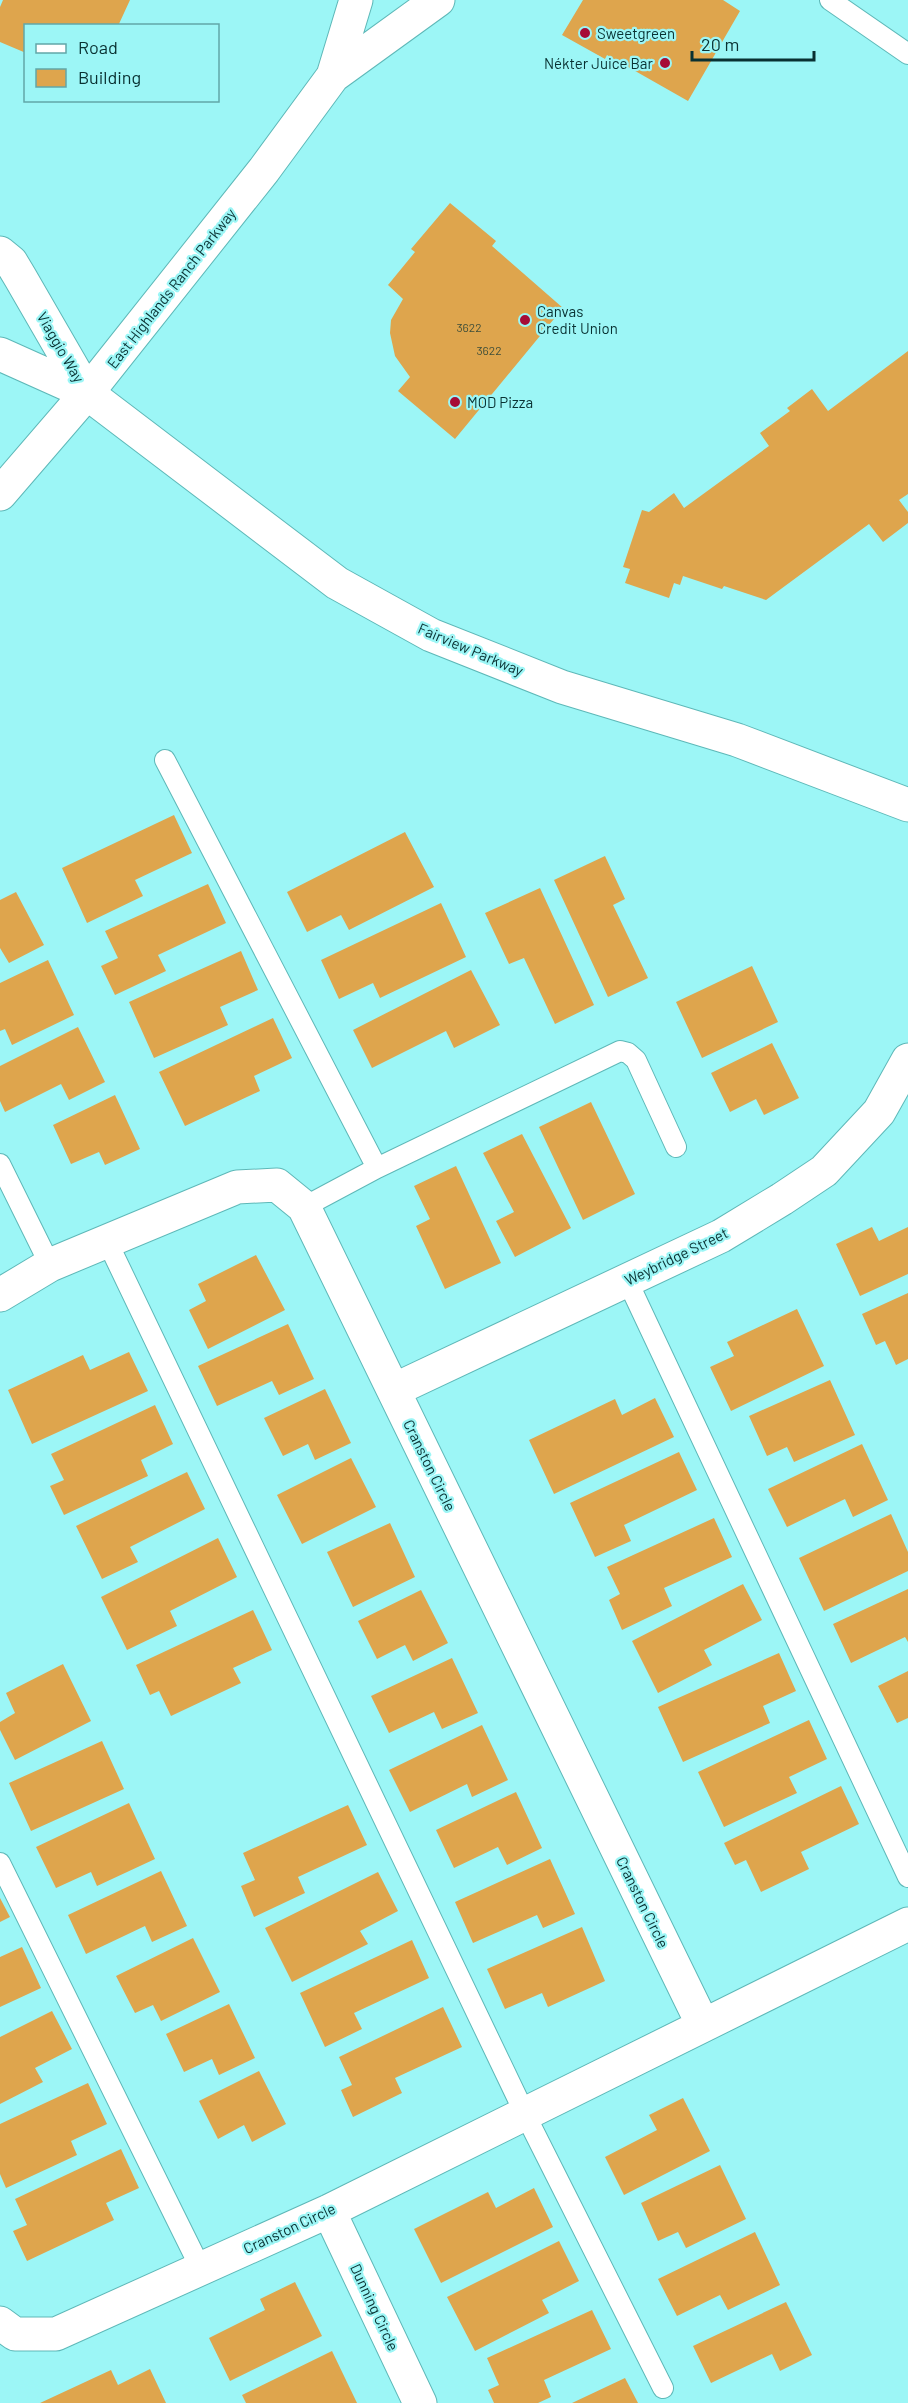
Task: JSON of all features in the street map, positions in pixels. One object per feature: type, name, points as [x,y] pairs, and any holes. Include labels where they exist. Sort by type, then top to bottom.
[{"type":"street","name":"East Highlands Ranch Parkway","points":[[333,76],[356,0]]},
{"type":"street","name":"East Highlands Ranch Parkway","points":[[0,494],[87,393],[264,170],[333,76],[438,0]]},
{"type":"street","name":"Viaggio Way","points":[[0,253],[11,262],[87,393]]},
{"type":"street","name":"Viaggio Way","points":[[0,354],[87,393]]},
{"type":"street","name":"Fairview Parkway","points":[[87,393],[337,583],[430,635],[562,687],[737,740],[908,805]]},
{"type":"street","name":"Weybridge Street","points":[[393,1390],[721,1236],[824,1171],[879,1112],[908,1060]]},
{"type":"street","name":"Cranston Circle","points":[[0,1295],[50,1265],[237,1187],[277,1185],[304,1207],[702,2025]]},
{"type":"street","name":"Cranston Circle","points":[[0,2323],[15,2334],[56,2334],[329,2211],[908,1924]]},
{"type":"street","name":"Dunning Circle","points":[[329,2211],[420,2403]]},
{"type":"lane","points":[[830,0],[908,54]]},
{"type":"lane","points":[[165,760],[377,1168]]},
{"type":"lane","points":[[304,1207],[377,1168],[620,1051],[628,1053],[636,1060],[676,1147]]},
{"type":"lane","points":[[0,1164],[50,1265]]},
{"type":"lane","points":[[107,1241],[525,2114],[663,2388]]},
{"type":"lane","points":[[627,1280],[908,1877]]},
{"type":"lane","points":[[0,1863],[201,2269]]},
{"type":"building","points":[[3,0],[130,0],[119,24],[24,24],[24,52],[0,42],[0,7]]},
{"type":"building","points":[[583,0],[723,0],[740,11],[688,101],[607,55],[605,59],[562,35]]},
{"type":"building","points":[[450,203],[496,241],[492,246],[563,308],[455,439],[398,391],[410,377],[395,356],[390,333],[391,320],[403,299],[388,285],[415,252],[411,249]]},
{"type":"building","points":[[908,351],[908,494],[899,500],[908,512],[908,523],[883,542],[869,524],[766,600],[683,576],[680,585],[674,583],[669,598],[625,583],[630,569],[623,567],[642,510],[649,512],[674,493],[684,508],[769,446],[760,433],[790,411],[787,408],[812,389],[828,411]]},
{"type":"building","points":[[174,815],[192,853],[135,880],[143,896],[87,923],[62,868]]},
{"type":"building","points":[[405,832],[434,887],[349,930],[341,915],[307,932],[287,892]]},
{"type":"building","points":[[605,856],[625,899],[613,905],[648,978],[608,997],[554,880]]},
{"type":"building","points":[[208,884],[226,923],[158,955],[166,971],[115,995],[101,966],[118,958],[105,931]]},
{"type":"building","points":[[540,888],[594,1005],[555,1024],[524,958],[509,964],[485,913]]},
{"type":"building","points":[[16,892],[44,945],[9,963],[0,948],[0,900]]},
{"type":"building","points":[[441,903],[466,957],[380,998],[373,983],[339,999],[321,960]]},
{"type":"building","points":[[241,951],[258,990],[220,1007],[228,1025],[154,1058],[129,1002]]},
{"type":"building","points":[[48,960],[74,1015],[12,1045],[5,1029],[0,1031],[0,983]]},
{"type":"building","points":[[752,966],[778,1022],[702,1058],[676,1002]]},
{"type":"building","points":[[471,970],[500,1025],[454,1048],[446,1031],[372,1068],[353,1030]]},
{"type":"building","points":[[273,1018],[292,1058],[254,1076],[260,1091],[185,1126],[159,1072]]},
{"type":"building","points":[[78,1027],[105,1082],[69,1100],[61,1084],[5,1112],[0,1101],[0,1066]]},
{"type":"building","points":[[772,1043],[799,1098],[764,1115],[756,1099],[730,1112],[711,1073]]},
{"type":"building","points":[[115,1095],[140,1149],[105,1165],[99,1152],[71,1164],[53,1125]]},
{"type":"building","points":[[591,1102],[635,1194],[583,1220],[539,1127]]},
{"type":"building","points":[[522,1134],[571,1228],[515,1257],[496,1221],[514,1212],[483,1153]]},
{"type":"building","points":[[456,1166],[501,1263],[445,1289],[416,1226],[430,1219],[414,1186]]},
{"type":"building","points":[[872,1227],[879,1241],[908,1227],[908,1274],[860,1296],[836,1244]]},
{"type":"building","points":[[256,1255],[285,1310],[208,1349],[189,1310],[206,1301],[198,1284]]},
{"type":"building","points":[[908,1293],[908,1359],[896,1365],[885,1341],[876,1345],[862,1314]]},
{"type":"building","points":[[797,1309],[824,1366],[731,1411],[710,1367],[734,1356],[727,1342]]},
{"type":"building","points":[[288,1324],[314,1379],[279,1395],[272,1381],[217,1406],[198,1366]]},
{"type":"building","points":[[129,1352],[148,1391],[32,1444],[8,1390],[83,1355],[90,1370]]},
{"type":"building","points":[[830,1380],[855,1435],[794,1462],[787,1447],[767,1456],[749,1416]]},
{"type":"building","points":[[325,1389],[351,1443],[315,1460],[308,1444],[283,1456],[264,1418]]},
{"type":"building","points":[[655,1398],[674,1437],[554,1494],[529,1440],[615,1399],[622,1415]]},
{"type":"building","points":[[155,1405],[173,1444],[141,1460],[148,1476],[64,1515],[50,1486],[64,1480],[51,1454]]},
{"type":"building","points":[[862,1444],[888,1500],[853,1517],[845,1499],[787,1527],[768,1489]]},
{"type":"building","points":[[679,1452],[697,1490],[624,1525],[631,1541],[595,1557],[570,1503]]},
{"type":"building","points":[[351,1458],[376,1507],[302,1544],[277,1495]]},
{"type":"building","points":[[187,1472],[205,1509],[130,1547],[138,1562],[102,1579],[76,1526]]},
{"type":"building","points":[[891,1514],[908,1552],[908,1571],[824,1611],[799,1558]]},
{"type":"building","points":[[714,1518],[732,1557],[664,1588],[672,1606],[622,1630],[609,1600],[620,1594],[607,1567]]},
{"type":"building","points":[[390,1523],[415,1577],[353,1607],[327,1552]]},
{"type":"building","points":[[218,1538],[237,1577],[170,1611],[177,1626],[127,1650],[101,1597]]},
{"type":"building","points":[[743,1584],[762,1620],[704,1650],[712,1665],[658,1693],[632,1641]]},
{"type":"building","points":[[908,1589],[908,1642],[905,1637],[851,1663],[833,1624]]},
{"type":"building","points":[[421,1590],[448,1643],[413,1661],[405,1645],[377,1659],[358,1621]]},
{"type":"building","points":[[253,1610],[272,1650],[233,1668],[241,1683],[171,1716],[159,1691],[150,1695],[136,1665]]},
{"type":"building","points":[[779,1653],[796,1691],[763,1706],[770,1723],[683,1762],[658,1707]]},
{"type":"building","points":[[452,1658],[478,1713],[442,1729],[434,1712],[389,1733],[371,1696]]},
{"type":"building","points":[[63,1664],[91,1721],[15,1760],[0,1730],[0,1722],[15,1713],[6,1693]]},
{"type":"building","points":[[908,1671],[908,1718],[897,1723],[878,1686]]},
{"type":"building","points":[[809,1720],[827,1759],[789,1777],[797,1793],[724,1827],[698,1772]]},
{"type":"building","points":[[482,1725],[508,1780],[472,1797],[467,1784],[410,1812],[389,1770]]},
{"type":"building","points":[[102,1741],[124,1789],[31,1831],[9,1783]]},
{"type":"building","points":[[841,1786],[859,1824],[801,1852],[809,1869],[761,1892],[746,1860],[735,1865],[724,1843]]},
{"type":"building","points":[[516,1792],[542,1848],[507,1865],[498,1847],[454,1868],[436,1830]]},
{"type":"building","points":[[129,1803],[155,1859],[97,1886],[91,1872],[56,1888],[36,1847]]},
{"type":"building","points":[[348,1805],[367,1845],[298,1877],[305,1893],[254,1917],[241,1886],[255,1880],[243,1853]]},
{"type":"building","points":[[550,1859],[575,1914],[543,1928],[537,1915],[473,1943],[455,1902]]},
{"type":"building","points":[[161,1871],[187,1926],[152,1942],[145,1926],[86,1954],[68,1915]]},
{"type":"building","points":[[378,1872],[398,1911],[360,1931],[368,1944],[292,1982],[265,1928]]},
{"type":"building","points":[[0,1898],[10,1917],[0,1922]]},
{"type":"building","points":[[582,1927],[605,1981],[548,2007],[542,1993],[505,2009],[487,1969]]},
{"type":"building","points":[[193,1938],[220,1992],[161,2021],[153,2005],[135,2013],[116,1976]]},
{"type":"building","points":[[412,1940],[429,1978],[354,2013],[362,2029],[325,2047],[300,1993]]},
{"type":"building","points":[[22,1947],[41,1988],[0,2007],[0,1957]]},
{"type":"building","points":[[229,2004],[255,2058],[219,2075],[212,2059],[184,2072],[166,2034]]},
{"type":"building","points":[[443,2007],[462,2047],[395,2078],[402,2093],[353,2117],[341,2090],[352,2085],[339,2057]]},
{"type":"building","points":[[52,2011],[72,2049],[35,2068],[43,2082],[0,2104],[0,2037]]},
{"type":"building","points":[[259,2071],[286,2124],[252,2142],[244,2125],[218,2139],[199,2101]]},
{"type":"building","points":[[88,2083],[107,2124],[71,2141],[77,2155],[6,2188],[0,2174],[0,2124]]},
{"type":"building","points":[[683,2098],[710,2151],[624,2195],[605,2157],[657,2130],[649,2115]]},
{"type":"building","points":[[121,2149],[139,2188],[106,2203],[114,2220],[27,2261],[13,2231],[27,2225],[15,2199]]},
{"type":"building","points":[[720,2165],[746,2219],[686,2248],[678,2232],[658,2241],[641,2203]]},
{"type":"building","points":[[534,2188],[553,2227],[441,2283],[414,2229],[488,2192],[496,2208]]},
{"type":"building","points":[[755,2232],[780,2285],[728,2310],[720,2295],[677,2316],[658,2279]]},
{"type":"building","points":[[559,2241],[579,2281],[542,2300],[549,2313],[475,2351],[447,2297]]},
{"type":"building","points":[[295,2282],[322,2336],[230,2381],[209,2338],[265,2310],[260,2299]]},
{"type":"building","points":[[786,2302],[812,2355],[780,2371],[772,2354],[711,2383],[693,2346]]},
{"type":"building","points":[[592,2310],[611,2349],[544,2380],[551,2397],[538,2403],[494,2403],[488,2390],[499,2385],[487,2358]]},
{"type":"building","points":[[332,2351],[357,2403],[246,2403],[242,2395]]},
{"type":"building","points":[[150,2369],[166,2403],[40,2403],[111,2370],[118,2385]]},
{"type":"building","points":[[625,2378],[638,2403],[572,2403]]},
{"type":"place","name":"Sweetgreen","points":[[585,33]]},
{"type":"place","name":"Nékter Juice Bar","points":[[665,63]]},
{"type":"place","name":"Canvas Credit Union","points":[[525,320]]},
{"type":"place","name":"MOD Pizza","points":[[455,402]]}]
